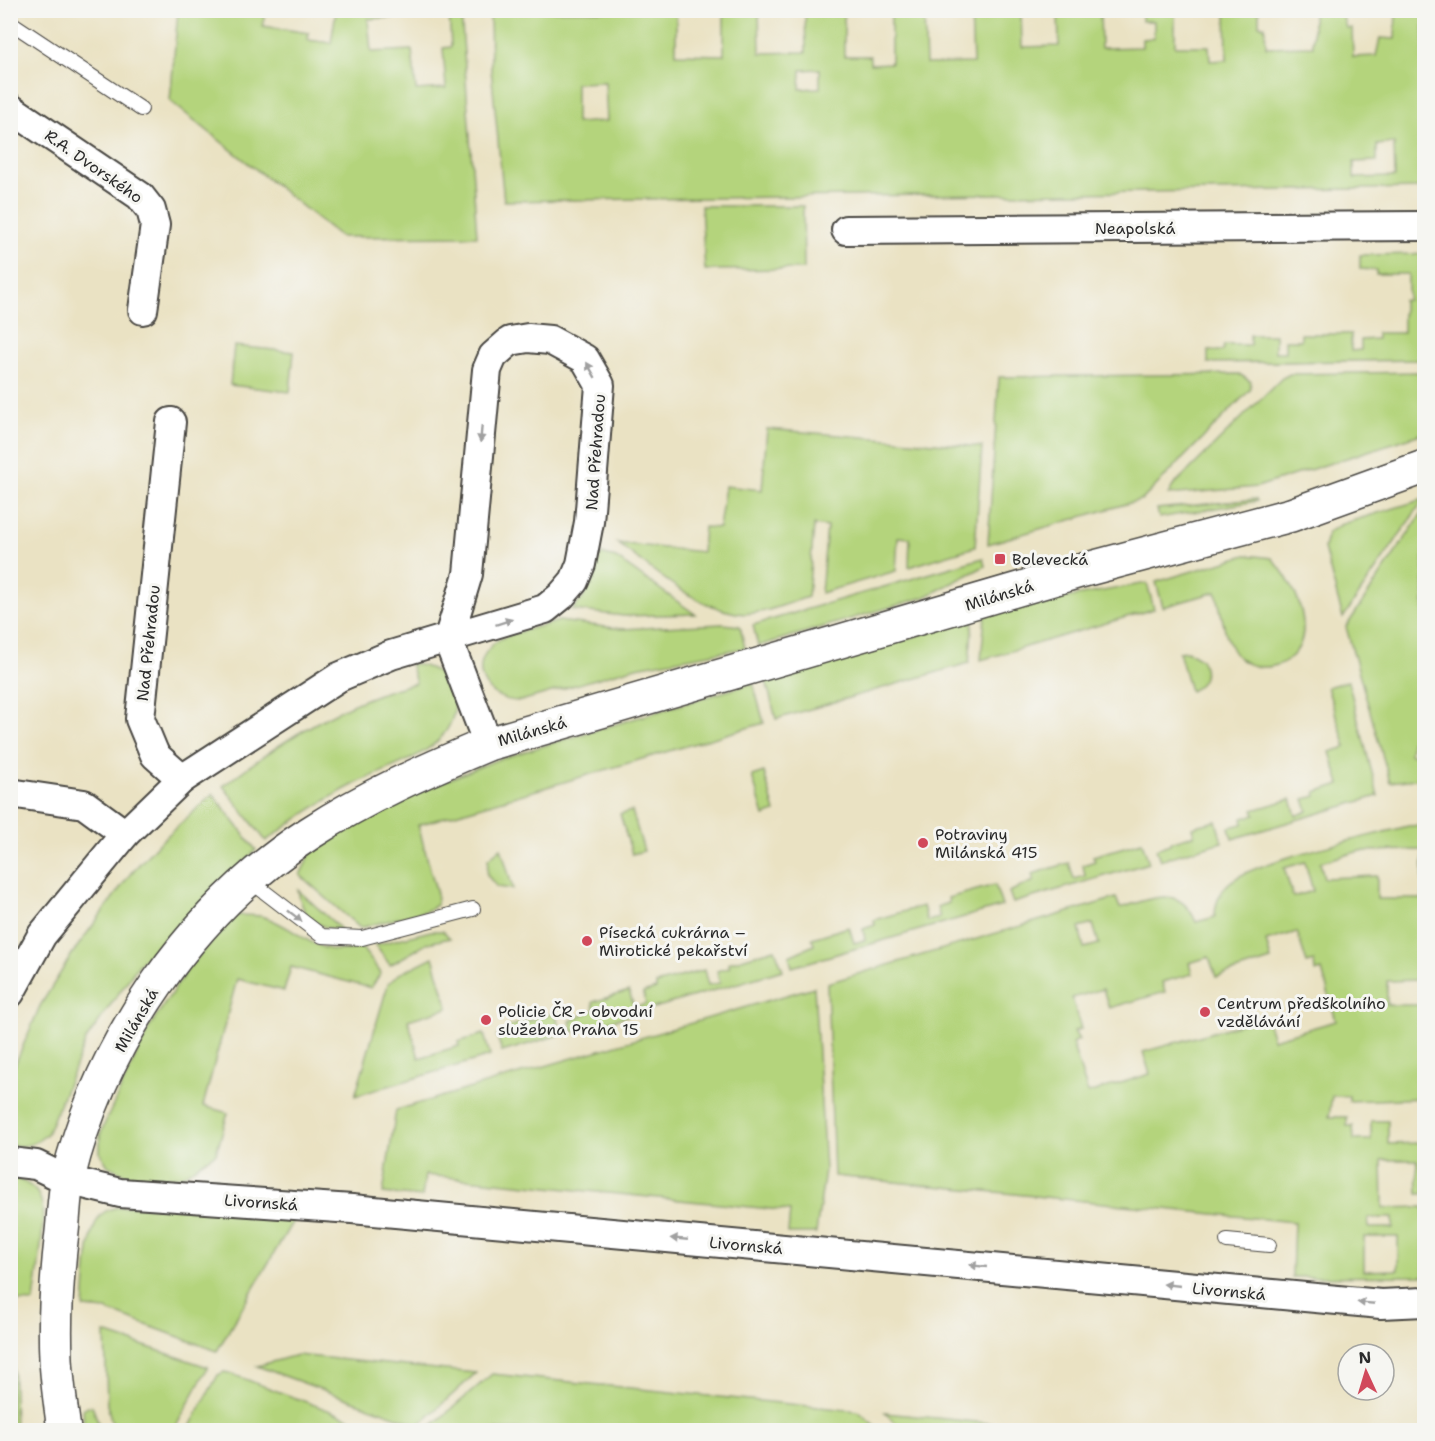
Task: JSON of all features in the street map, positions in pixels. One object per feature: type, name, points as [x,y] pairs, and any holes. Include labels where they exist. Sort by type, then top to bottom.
[{"type":"street","name":"R.A. Dvorského","points":[[10,108],[141,196],[151,210],[155,225],[143,310]]},
{"type":"street","name":"Neapolská","points":[[846,230],[1425,226]]},
{"type":"street","name":"Nad Přehradou","points":[[10,993],[42,934],[125,834],[182,779],[339,677],[391,655],[448,640],[545,609],[561,596],[574,580],[581,564],[590,522],[600,385],[585,359],[550,340],[528,338],[510,341],[493,356],[487,370],[468,574],[448,640]]},
{"type":"street","name":"Nad Přehradou","points":[[171,422],[140,719],[155,755],[182,779]]},
{"type":"street","name":"Milánská","points":[[64,1431],[56,1359],[56,1284],[68,1180],[81,1133],[93,1103],[137,1011],[195,935],[249,880],[310,833],[400,780],[488,744],[1080,571],[1291,515],[1425,467]]},
{"type":"street","points":[[448,640],[488,744]]},
{"type":"street","points":[[10,793],[84,804],[125,834]]},
{"type":"street","name":"Livornská","points":[[10,1162],[36,1166],[68,1180],[120,1193],[351,1209],[1381,1304],[1425,1302]]},
{"type":"lane","points":[[10,22],[141,109]]},
{"type":"lane","points":[[249,880],[322,936],[362,938],[473,909]]},
{"type":"lane","points":[[1227,1241],[1269,1245]]},
{"type":"green space","points":[[178,11],[265,11],[263,26],[309,33],[308,40],[331,43],[336,11],[416,11],[417,16],[368,19],[371,52],[412,50],[416,90],[446,88],[443,48],[451,47],[449,11],[461,11],[477,236],[341,237],[170,101]]},
{"type":"green space","points":[[490,11],[676,11],[676,54],[724,55],[724,11],[759,11],[760,53],[806,52],[805,11],[844,11],[844,56],[870,56],[870,64],[891,63],[891,11],[945,11],[945,14],[924,15],[926,64],[973,63],[971,11],[1021,11],[1022,47],[1059,46],[1058,11],[1100,11],[1101,48],[1142,47],[1142,39],[1154,38],[1154,21],[1142,21],[1142,11],[1175,11],[1175,46],[1209,46],[1210,61],[1227,60],[1226,11],[1259,11],[1259,25],[1265,26],[1266,47],[1313,46],[1313,11],[1348,11],[1342,14],[1346,28],[1352,28],[1353,57],[1376,56],[1380,38],[1395,39],[1396,11],[1424,11],[1424,188],[504,201],[491,69]],"holes":[[[820,69],[820,88],[800,89],[801,70]],[[605,82],[607,121],[576,123],[576,83]],[[1394,143],[1395,177],[1354,178],[1354,162],[1377,161],[1377,145]]]},
{"type":"green space","points":[[701,206],[803,206],[804,269],[705,270]]},
{"type":"green space","points":[[1424,254],[1424,360],[1208,363],[1208,351],[1223,351],[1224,345],[1250,345],[1250,335],[1275,335],[1275,352],[1285,352],[1285,340],[1301,340],[1301,334],[1351,334],[1351,351],[1361,350],[1361,340],[1377,339],[1377,333],[1403,333],[1403,300],[1408,300],[1408,274],[1376,274],[1376,270],[1360,269],[1360,255]]},
{"type":"green space","points":[[234,346],[294,352],[290,392],[230,385]]},
{"type":"green space","points":[[1424,372],[1424,433],[1257,487],[1168,495],[1173,486],[1282,378],[1290,374]]},
{"type":"green space","points":[[1239,374],[1250,381],[1251,389],[1143,499],[988,544],[999,377]]},
{"type":"green space","points":[[767,429],[982,447],[975,547],[909,567],[910,538],[898,537],[896,571],[821,593],[827,527],[814,525],[808,597],[773,609],[745,614],[719,609],[688,594],[617,543],[702,552],[704,527],[719,528],[725,486],[762,490]]},
{"type":"green space","points":[[1256,499],[1257,501],[1159,518],[1157,509]]},
{"type":"green space","points":[[1424,499],[1343,618],[1324,548],[1328,532],[1342,524]]},
{"type":"green space","points":[[1424,510],[1424,731],[1413,730],[1410,754],[1424,756],[1424,778],[1390,782],[1346,627]]},
{"type":"green space","points":[[601,554],[616,558],[695,614],[624,616],[572,610],[583,598]]},
{"type":"green space","points":[[1246,555],[1272,558],[1291,584],[1300,605],[1303,627],[1298,648],[1293,655],[1276,665],[1267,667],[1247,663],[1234,652],[1227,636],[1216,592],[1163,607],[1156,582]]},
{"type":"green space","points":[[983,558],[985,566],[925,597],[758,646],[753,625]]},
{"type":"green space","points":[[1147,583],[1154,609],[981,660],[985,616],[1009,608]]},
{"type":"green space","points":[[973,619],[969,663],[776,719],[766,680]]},
{"type":"green space","points":[[559,621],[622,629],[723,624],[740,626],[745,648],[636,667],[521,701],[508,700],[489,689],[483,680],[482,661],[487,651],[497,641],[518,632]]},
{"type":"green space","points":[[1187,651],[1201,659],[1205,673],[1199,685],[1190,691],[1179,652]]},
{"type":"green space","points":[[410,663],[434,670],[451,688],[455,700],[454,713],[443,735],[436,743],[415,757],[355,784],[298,818],[266,841],[223,786],[268,753],[314,724],[364,700],[416,683]]},
{"type":"green space","points":[[1348,681],[1378,796],[1232,839],[1229,827],[1243,824],[1242,818],[1255,815],[1253,810],[1291,799],[1296,816],[1308,811],[1304,799],[1317,796],[1316,792],[1340,784],[1330,752],[1346,747],[1327,687]]},
{"type":"green space","points":[[753,683],[764,723],[418,825],[437,894],[437,905],[426,911],[360,928],[300,875],[312,850],[368,817],[428,788],[496,760]]},
{"type":"green space","points":[[764,772],[775,812],[764,816],[752,776]]},
{"type":"green space","points":[[213,794],[256,850],[140,963],[86,1040],[47,1134],[30,1144],[11,1145],[11,1074],[40,1006],[72,954],[131,873],[157,845]]},
{"type":"green space","points":[[632,811],[644,851],[632,854],[620,814]]},
{"type":"green space","points":[[1216,821],[1222,842],[1160,860],[1156,849],[1194,835],[1192,827]]},
{"type":"green space","points":[[1424,825],[1424,1098],[1349,1101],[1349,1096],[1332,1096],[1329,1117],[1347,1117],[1347,1126],[1353,1126],[1354,1140],[1371,1140],[1371,1121],[1388,1121],[1388,1144],[1424,1143],[1424,1194],[1418,1194],[1417,1160],[1382,1160],[1383,1208],[1424,1207],[1424,1276],[1292,1277],[1294,1222],[834,1176],[827,983],[1116,898],[1120,908],[1153,898],[1173,898],[1182,902],[1196,922],[1215,917],[1222,891],[1241,875],[1286,858],[1408,826]],"holes":[[[1423,850],[1423,899],[1377,899],[1377,876],[1324,878],[1320,862],[1360,851]],[[1305,862],[1313,891],[1293,897],[1284,868]],[[1093,924],[1099,944],[1084,948],[1079,928]],[[1297,932],[1307,963],[1314,961],[1315,972],[1322,970],[1336,1021],[1273,1039],[1266,1017],[1143,1052],[1150,1074],[1088,1093],[1072,1043],[1079,1040],[1074,1031],[1081,1029],[1072,998],[1103,989],[1109,1008],[1165,992],[1162,982],[1192,974],[1189,963],[1209,957],[1216,977],[1271,960],[1266,941]],[[1420,980],[1421,1005],[1387,1005],[1387,981]],[[1368,1218],[1393,1218],[1393,1228],[1369,1228]],[[1364,1237],[1398,1237],[1398,1270],[1364,1271]]]},
{"type":"green space","points":[[1142,842],[1149,863],[1013,903],[1009,892],[1034,881],[1032,874],[1069,863],[1074,879],[1085,876],[1083,865],[1095,861],[1093,856]]},
{"type":"green space","points":[[501,848],[513,889],[497,887],[487,875],[488,859]]},
{"type":"green space","points":[[995,885],[1002,906],[792,967],[789,956],[814,945],[812,938],[849,927],[854,943],[865,940],[863,929],[875,925],[874,920],[923,906],[927,921],[940,918],[937,907],[949,903],[948,898]]},
{"type":"green space","points":[[298,890],[342,930],[324,927],[311,919],[303,907]]},
{"type":"green space","points":[[235,915],[264,917],[319,946],[345,950],[362,948],[381,973],[371,988],[291,967],[284,991],[237,979],[203,1106],[228,1113],[216,1153],[182,1176],[131,1177],[108,1166],[100,1153],[100,1135],[150,1026],[189,967]]},
{"type":"green space","points":[[431,931],[443,931],[450,938],[428,943],[390,965],[375,945]]},
{"type":"green space","points":[[775,949],[783,970],[573,1032],[570,1021],[594,1010],[593,1002],[629,991],[634,1007],[646,1004],[643,993],[656,989],[656,984],[704,970],[708,985],[720,983],[717,971],[730,967],[728,963]]},
{"type":"green space","points":[[433,957],[448,1008],[408,1020],[419,1058],[459,1046],[458,1042],[484,1034],[490,1056],[355,1096],[388,984],[399,974]]},
{"type":"green space","points":[[814,987],[825,1170],[816,1233],[788,1233],[790,1211],[425,1175],[422,1197],[383,1193],[396,1110]]},
{"type":"green space","points":[[555,1013],[562,1034],[502,1052],[497,1036],[509,1032],[508,1027]]},
{"type":"green space","points":[[10,1176],[28,1184],[35,1190],[42,1206],[42,1233],[34,1302],[11,1301]]},
{"type":"green space","points":[[134,1206],[297,1214],[217,1351],[106,1310],[84,1308],[90,1243],[97,1220],[110,1209]]},
{"type":"green space","points":[[10,1323],[12,1323],[15,1430],[10,1430]]},
{"type":"green space","points":[[105,1333],[208,1367],[174,1430],[114,1430],[107,1405]]},
{"type":"green space","points":[[297,1355],[476,1373],[419,1425],[257,1366]]},
{"type":"green space","points":[[224,1372],[381,1430],[188,1430],[218,1375]]},
{"type":"green space","points":[[492,1374],[858,1411],[880,1430],[427,1430]]},
{"type":"green space","points":[[92,1406],[101,1430],[84,1430],[83,1408]]},
{"type":"green space","points":[[885,1413],[1059,1430],[903,1430]]},
{"type":"place","name":"Bolevecká","points":[[1000,559]]},
{"type":"place","name":"Potraviny Milánská 415","points":[[923,843]]},
{"type":"place","name":"Písecká cukrárna – Mirotické pekařství","points":[[587,941]]},
{"type":"place","name":"Centrum předškolního vzdělávání","points":[[1205,1012]]},
{"type":"place","name":"Policie ČR - obvodní služebna Praha 15","points":[[486,1020]]}]
